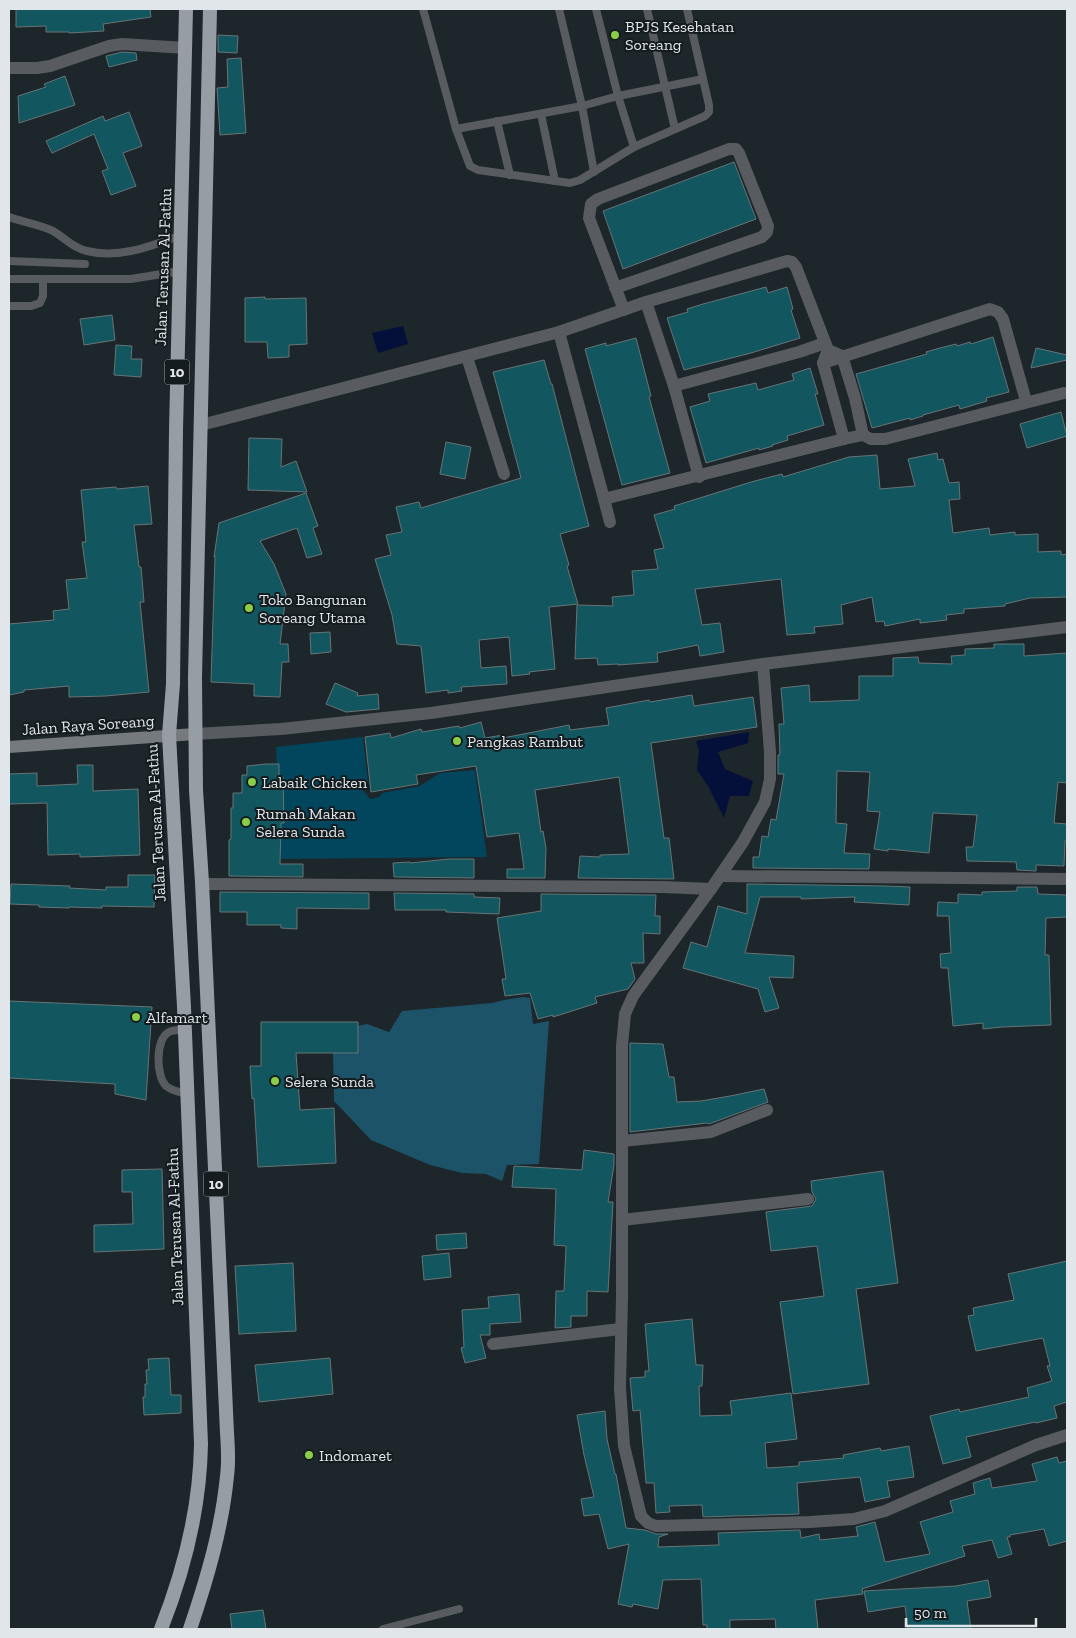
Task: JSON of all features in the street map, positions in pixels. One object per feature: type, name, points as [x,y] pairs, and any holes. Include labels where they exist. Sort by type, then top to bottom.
[{"type":"highway","name":"Jalan Terusan Al-Fathu","points":[[161,1629],[187,1549],[200,1469],[201,1444],[188,1094],[169,735],[173,684],[176,430],[186,9]]},
{"type":"highway","name":"10","points":[[190,1629],[212,1560],[223,1510],[228,1474],[228,1433],[196,790],[195,734],[210,9]]},
{"type":"main road","name":"Jalan Raya Soreang","points":[[9,747],[195,734]]},
{"type":"street","points":[[9,68],[50,66],[109,46],[122,44],[186,48]]},
{"type":"street","points":[[615,288],[762,237],[767,232],[768,226],[736,149],[729,149],[598,199],[591,204],[589,218],[615,288],[624,310]]},
{"type":"street","points":[[201,425],[559,332],[646,302],[787,261],[792,262],[796,267],[827,347],[823,363],[844,439]]},
{"type":"street","points":[[646,302],[674,386],[699,476]]},
{"type":"street","points":[[823,363],[990,308],[998,312],[1003,319],[1026,401]]},
{"type":"street","points":[[559,332],[610,522]]},
{"type":"street","points":[[674,386],[799,352],[827,347],[842,356],[855,398],[863,435]]},
{"type":"street","points":[[466,357],[504,474]]},
{"type":"street","points":[[604,499],[844,439],[863,435],[871,439],[885,439],[1064,392]]},
{"type":"street","points":[[195,734],[281,729],[431,713],[762,664],[1067,627]]},
{"type":"street","points":[[762,664],[770,752],[770,779],[765,802],[743,842],[712,889],[633,996],[625,1014],[622,1046],[620,1388],[624,1446],[641,1516],[648,1523],[656,1526],[854,1519],[885,1511],[1036,1445],[1067,1435]]},
{"type":"street","points":[[720,876],[1067,879]]},
{"type":"street","points":[[202,884],[663,887],[712,889]]},
{"type":"street","points":[[622,1141],[711,1132],[767,1110]]},
{"type":"street","points":[[622,1220],[808,1199]]},
{"type":"street","points":[[492,1344],[620,1329]]},
{"type":"lane","points":[[423,9],[456,129],[470,166],[478,170],[570,183],[580,180],[634,147],[705,116],[709,112],[710,105],[687,9]]},
{"type":"lane","points":[[559,9],[582,106],[594,172]]},
{"type":"lane","points":[[596,9],[618,96],[634,147]]},
{"type":"lane","points":[[647,9],[675,129]]},
{"type":"lane","points":[[456,129],[582,106],[618,96],[703,79]]},
{"type":"lane","points":[[541,114],[555,181]]},
{"type":"lane","points":[[497,122],[510,175]]},
{"type":"lane","points":[[9,218],[53,231],[86,252],[114,254],[157,244],[181,235]]},
{"type":"lane","points":[[82,279],[86,252]]},
{"type":"lane","points":[[9,261],[85,264]]},
{"type":"lane","points":[[9,279],[131,279],[180,271]]},
{"type":"lane","points":[[9,306],[31,306],[40,303],[43,296],[43,279]]},
{"type":"lane","points":[[185,1030],[169,1032],[164,1037],[159,1052],[159,1063],[164,1084],[172,1090],[188,1094]]},
{"type":"lane","points":[[383,1629],[459,1609]]},
{"type":"shaded area","points":[[403,326],[408,344],[378,353],[372,333]]},
{"type":"shaded area","points":[[749,732],[748,743],[718,752],[725,769],[753,781],[749,796],[730,796],[724,818],[708,786],[697,770],[699,751],[696,741]]},
{"type":"shaded area","points":[[363,737],[368,782],[360,786],[370,799],[379,797],[382,793],[420,786],[440,773],[475,770],[487,857],[281,859],[276,747]]},
{"type":"shaded area","points":[[523,997],[530,998],[533,1024],[549,1021],[539,1164],[507,1165],[502,1181],[486,1174],[462,1173],[430,1165],[371,1140],[334,1101],[333,1053],[358,1053],[358,1026],[367,1024],[389,1032],[402,1011],[492,1003]]},
{"type":"building","points":[[16,9],[150,9],[151,17],[103,24],[104,31],[46,32],[46,26],[16,27]]},
{"type":"building","points":[[218,35],[238,36],[237,53],[218,52]]},
{"type":"building","points":[[122,52],[136,53],[137,60],[109,67],[106,56]]},
{"type":"building","points":[[241,58],[246,133],[220,135],[217,88],[228,87],[227,59]]},
{"type":"building","points":[[65,76],[75,105],[19,123],[18,96],[46,87],[44,84]]},
{"type":"building","points":[[129,112],[142,146],[123,153],[136,186],[111,195],[102,171],[108,169],[94,134],[52,153],[46,141],[103,116],[105,121]]},
{"type":"building","points":[[734,162],[756,219],[623,269],[603,211]]},
{"type":"building","points":[[766,287],[768,293],[787,287],[793,309],[791,310],[800,338],[684,370],[667,318],[688,312],[687,309]]},
{"type":"building","points":[[265,297],[265,299],[306,298],[307,344],[289,345],[289,357],[268,358],[267,342],[245,342],[245,298]]},
{"type":"building","points":[[112,315],[115,340],[84,345],[80,319]]},
{"type":"building","points":[[993,337],[1009,392],[986,398],[987,401],[960,409],[959,405],[910,420],[910,418],[872,428],[856,374],[927,354],[926,352],[940,348],[970,342],[971,344]]},
{"type":"building","points":[[636,338],[651,396],[649,397],[670,473],[622,485],[585,349]]},
{"type":"building","points":[[116,345],[132,346],[131,359],[142,359],[141,377],[114,375]]},
{"type":"building","points":[[1036,348],[1067,355],[1067,360],[1031,368]]},
{"type":"building","points":[[544,360],[589,526],[560,534],[578,604],[549,607],[555,669],[512,676],[509,637],[479,640],[481,668],[506,666],[507,684],[461,687],[462,691],[448,693],[448,690],[426,693],[421,646],[397,644],[392,615],[375,559],[391,555],[386,535],[402,532],[396,507],[419,502],[421,508],[521,478],[493,372]]},
{"type":"building","points":[[810,368],[818,394],[815,394],[824,425],[787,436],[788,440],[773,446],[759,450],[759,448],[706,463],[690,407],[710,401],[708,394],[756,383],[758,390],[794,380],[792,374]]},
{"type":"building","points":[[1061,412],[1067,436],[1027,448],[1020,424]]},
{"type":"building","points":[[249,438],[282,439],[281,467],[296,461],[307,492],[248,490]]},
{"type":"building","points":[[446,442],[471,447],[465,479],[440,474]]},
{"type":"building","points":[[937,453],[938,460],[943,459],[949,483],[959,482],[960,499],[949,500],[953,533],[989,528],[990,535],[1015,532],[1015,535],[1038,534],[1038,552],[1061,551],[1061,555],[1067,554],[1067,597],[1030,598],[1005,604],[1005,606],[964,609],[964,613],[946,615],[947,620],[920,623],[920,619],[885,626],[884,621],[876,622],[872,597],[841,605],[843,624],[814,627],[815,633],[787,635],[781,579],[695,589],[702,625],[720,623],[724,652],[700,656],[698,645],[657,653],[658,662],[598,665],[597,658],[575,659],[577,605],[613,606],[612,597],[634,595],[632,571],[658,569],[654,550],[664,548],[654,515],[675,509],[674,506],[751,482],[782,474],[783,477],[849,457],[877,455],[880,489],[915,486],[908,459]]},
{"type":"building","points":[[148,486],[152,524],[134,525],[139,567],[141,567],[144,602],[140,602],[149,692],[69,697],[69,686],[24,690],[24,692],[9,695],[9,624],[54,620],[53,611],[69,609],[66,580],[87,578],[82,542],[86,542],[81,490]]},
{"type":"building","points":[[306,493],[318,526],[313,528],[322,554],[307,558],[297,528],[260,541],[274,564],[286,594],[280,644],[288,644],[289,662],[282,662],[280,697],[254,696],[254,684],[211,682],[214,557],[219,523]]},
{"type":"building","points":[[330,632],[331,652],[311,654],[310,633]]},
{"type":"building","points":[[994,644],[1024,644],[1024,656],[1067,653],[1067,783],[1058,782],[1054,823],[1067,824],[1064,866],[1036,865],[1036,871],[1017,870],[1016,862],[967,861],[966,847],[973,847],[977,815],[933,813],[929,853],[874,849],[880,812],[867,811],[870,772],[837,771],[836,823],[847,824],[844,853],[870,854],[869,869],[753,868],[753,857],[759,857],[762,836],[768,837],[771,819],[776,820],[784,774],[778,774],[778,755],[780,755],[779,724],[784,724],[781,688],[809,685],[810,702],[859,700],[859,676],[893,676],[893,658],[918,657],[919,663],[952,664],[951,656],[965,655],[965,649],[994,648]]},
{"type":"building","points":[[335,683],[358,693],[357,696],[378,694],[379,709],[346,712],[326,704]]},
{"type":"building","points":[[692,695],[694,706],[753,697],[757,727],[651,743],[664,838],[669,838],[674,879],[578,878],[580,856],[600,857],[600,855],[629,854],[619,777],[535,790],[541,832],[543,831],[546,848],[545,878],[507,878],[507,869],[524,869],[519,833],[487,837],[476,766],[416,775],[418,784],[371,792],[365,737],[390,733],[391,738],[421,729],[422,732],[459,726],[460,728],[481,722],[485,738],[503,735],[503,738],[569,725],[570,730],[609,725],[606,708]]},
{"type":"building","points":[[279,764],[279,777],[283,777],[284,823],[281,823],[280,864],[303,864],[303,877],[229,876],[229,840],[231,839],[233,793],[242,793],[242,775],[247,775],[247,766]]},
{"type":"building","points":[[77,765],[93,765],[93,791],[138,789],[140,855],[80,857],[80,854],[48,855],[47,803],[9,804],[9,774],[37,773],[37,786],[78,784]]},
{"type":"building","points":[[474,859],[474,878],[394,877],[393,863]]},
{"type":"building","points":[[128,875],[155,875],[154,907],[102,906],[102,908],[69,908],[10,904],[11,884],[70,886],[69,888],[106,890],[106,887],[128,887]]},
{"type":"building","points":[[747,884],[910,887],[909,905],[854,902],[855,897],[801,899],[801,897],[760,897],[745,953],[794,956],[793,978],[769,977],[779,1008],[765,1012],[758,989],[683,968],[691,942],[707,947],[718,906],[747,914]]},
{"type":"building","points":[[1017,887],[1037,887],[1038,894],[1067,895],[1067,917],[1046,918],[1045,955],[1049,955],[1051,1025],[983,1029],[983,1023],[953,1026],[948,968],[941,968],[940,954],[951,953],[949,916],[937,916],[938,902],[958,903],[958,894],[982,895],[982,892],[1017,891]]},
{"type":"building","points":[[220,892],[369,893],[369,909],[297,908],[297,929],[281,928],[281,925],[247,925],[247,912],[220,912]]},
{"type":"building","points":[[394,893],[474,894],[474,897],[500,898],[499,914],[446,912],[446,910],[395,910]]},
{"type":"building","points":[[541,894],[656,895],[655,916],[660,916],[660,934],[643,933],[644,963],[631,963],[635,979],[628,989],[595,997],[597,1003],[553,1017],[553,1015],[538,1019],[530,993],[505,996],[502,979],[506,979],[497,918],[541,911]]},
{"type":"building","points":[[9,1001],[152,1007],[146,1100],[115,1094],[115,1084],[9,1078]]},
{"type":"building","points":[[261,1022],[358,1022],[358,1053],[296,1053],[300,1110],[334,1108],[336,1163],[258,1167],[250,1066],[261,1066]]},
{"type":"building","points":[[630,1043],[663,1044],[669,1077],[674,1077],[677,1102],[701,1101],[764,1089],[768,1102],[709,1124],[630,1132]]},
{"type":"building","points":[[584,1150],[614,1154],[608,1202],[613,1202],[608,1292],[587,1291],[587,1316],[571,1316],[571,1327],[555,1328],[556,1291],[564,1291],[566,1246],[554,1245],[556,1189],[512,1187],[514,1166],[582,1170]]},
{"type":"building","points":[[162,1169],[164,1249],[94,1252],[94,1225],[133,1224],[132,1192],[122,1192],[122,1170]]},
{"type":"building","points":[[883,1171],[898,1283],[856,1289],[869,1384],[793,1394],[780,1302],[824,1296],[817,1246],[771,1251],[766,1212],[812,1206],[816,1199],[812,1192],[811,1181]]},
{"type":"building","points":[[466,1233],[467,1248],[437,1250],[436,1235]]},
{"type":"building","points":[[449,1253],[451,1277],[424,1280],[422,1256]]},
{"type":"building","points":[[1067,1261],[1067,1402],[1054,1406],[1057,1418],[966,1437],[971,1457],[943,1464],[930,1416],[959,1409],[960,1412],[1029,1397],[1027,1388],[1052,1381],[1047,1366],[1050,1366],[1043,1338],[976,1351],[968,1316],[974,1315],[973,1308],[1014,1300],[1008,1274]]},
{"type":"building","points":[[293,1263],[296,1331],[239,1334],[235,1266]]},
{"type":"building","points":[[519,1294],[521,1322],[490,1324],[490,1335],[480,1335],[486,1358],[465,1363],[461,1348],[464,1347],[462,1310],[489,1308],[488,1297]]},
{"type":"building","points":[[692,1319],[696,1365],[703,1365],[702,1386],[699,1386],[700,1416],[732,1415],[730,1401],[791,1393],[797,1439],[765,1443],[767,1468],[799,1466],[799,1462],[844,1458],[843,1455],[880,1448],[881,1451],[909,1446],[914,1477],[887,1481],[890,1497],[865,1502],[860,1477],[797,1483],[799,1514],[703,1517],[702,1505],[669,1506],[670,1512],[656,1513],[654,1483],[646,1483],[640,1410],[633,1411],[630,1378],[645,1377],[645,1371],[649,1371],[645,1324]]},
{"type":"building","points":[[169,1358],[171,1395],[181,1395],[181,1413],[144,1415],[143,1397],[145,1397],[145,1384],[147,1384],[146,1370],[149,1370],[148,1359]]},
{"type":"building","points":[[330,1358],[333,1394],[259,1402],[255,1365]]},
{"type":"building","points":[[605,1411],[607,1439],[626,1528],[645,1530],[656,1534],[668,1534],[659,1537],[658,1547],[719,1545],[718,1533],[800,1530],[801,1538],[819,1534],[820,1540],[858,1536],[856,1527],[875,1522],[885,1562],[930,1554],[920,1522],[953,1512],[950,1501],[975,1494],[973,1483],[990,1478],[992,1488],[1037,1481],[1032,1464],[1057,1457],[1059,1463],[1067,1461],[1067,1541],[1049,1546],[1044,1529],[1010,1535],[1010,1537],[1007,1537],[1012,1554],[998,1558],[992,1540],[962,1546],[965,1556],[862,1589],[863,1594],[815,1600],[818,1629],[776,1629],[775,1619],[730,1620],[730,1629],[707,1629],[707,1625],[703,1625],[701,1579],[663,1580],[658,1609],[633,1604],[632,1607],[618,1604],[629,1544],[608,1549],[599,1514],[584,1516],[581,1499],[594,1497],[577,1415]]},
{"type":"building","points":[[988,1580],[991,1597],[967,1601],[971,1629],[908,1629],[905,1606],[868,1612],[864,1591],[956,1586]]},
{"type":"building","points":[[263,1610],[266,1629],[232,1629],[230,1614]]},
{"type":"place","name":"BPJS Kesehatan Soreang","points":[[615,35]]},
{"type":"place","name":"Toko Bangunan Soreang Utama","points":[[249,608]]},
{"type":"place","name":"Pangkas Rambut","points":[[457,741]]},
{"type":"place","name":"Labaik Chicken","points":[[252,782]]},
{"type":"place","name":"Rumah Makan Selera Sunda","points":[[246,822]]},
{"type":"place","name":"Alfamart","points":[[136,1017]]},
{"type":"place","name":"Selera Sunda","points":[[275,1081]]},
{"type":"place","name":"Indomaret","points":[[309,1455]]}]
